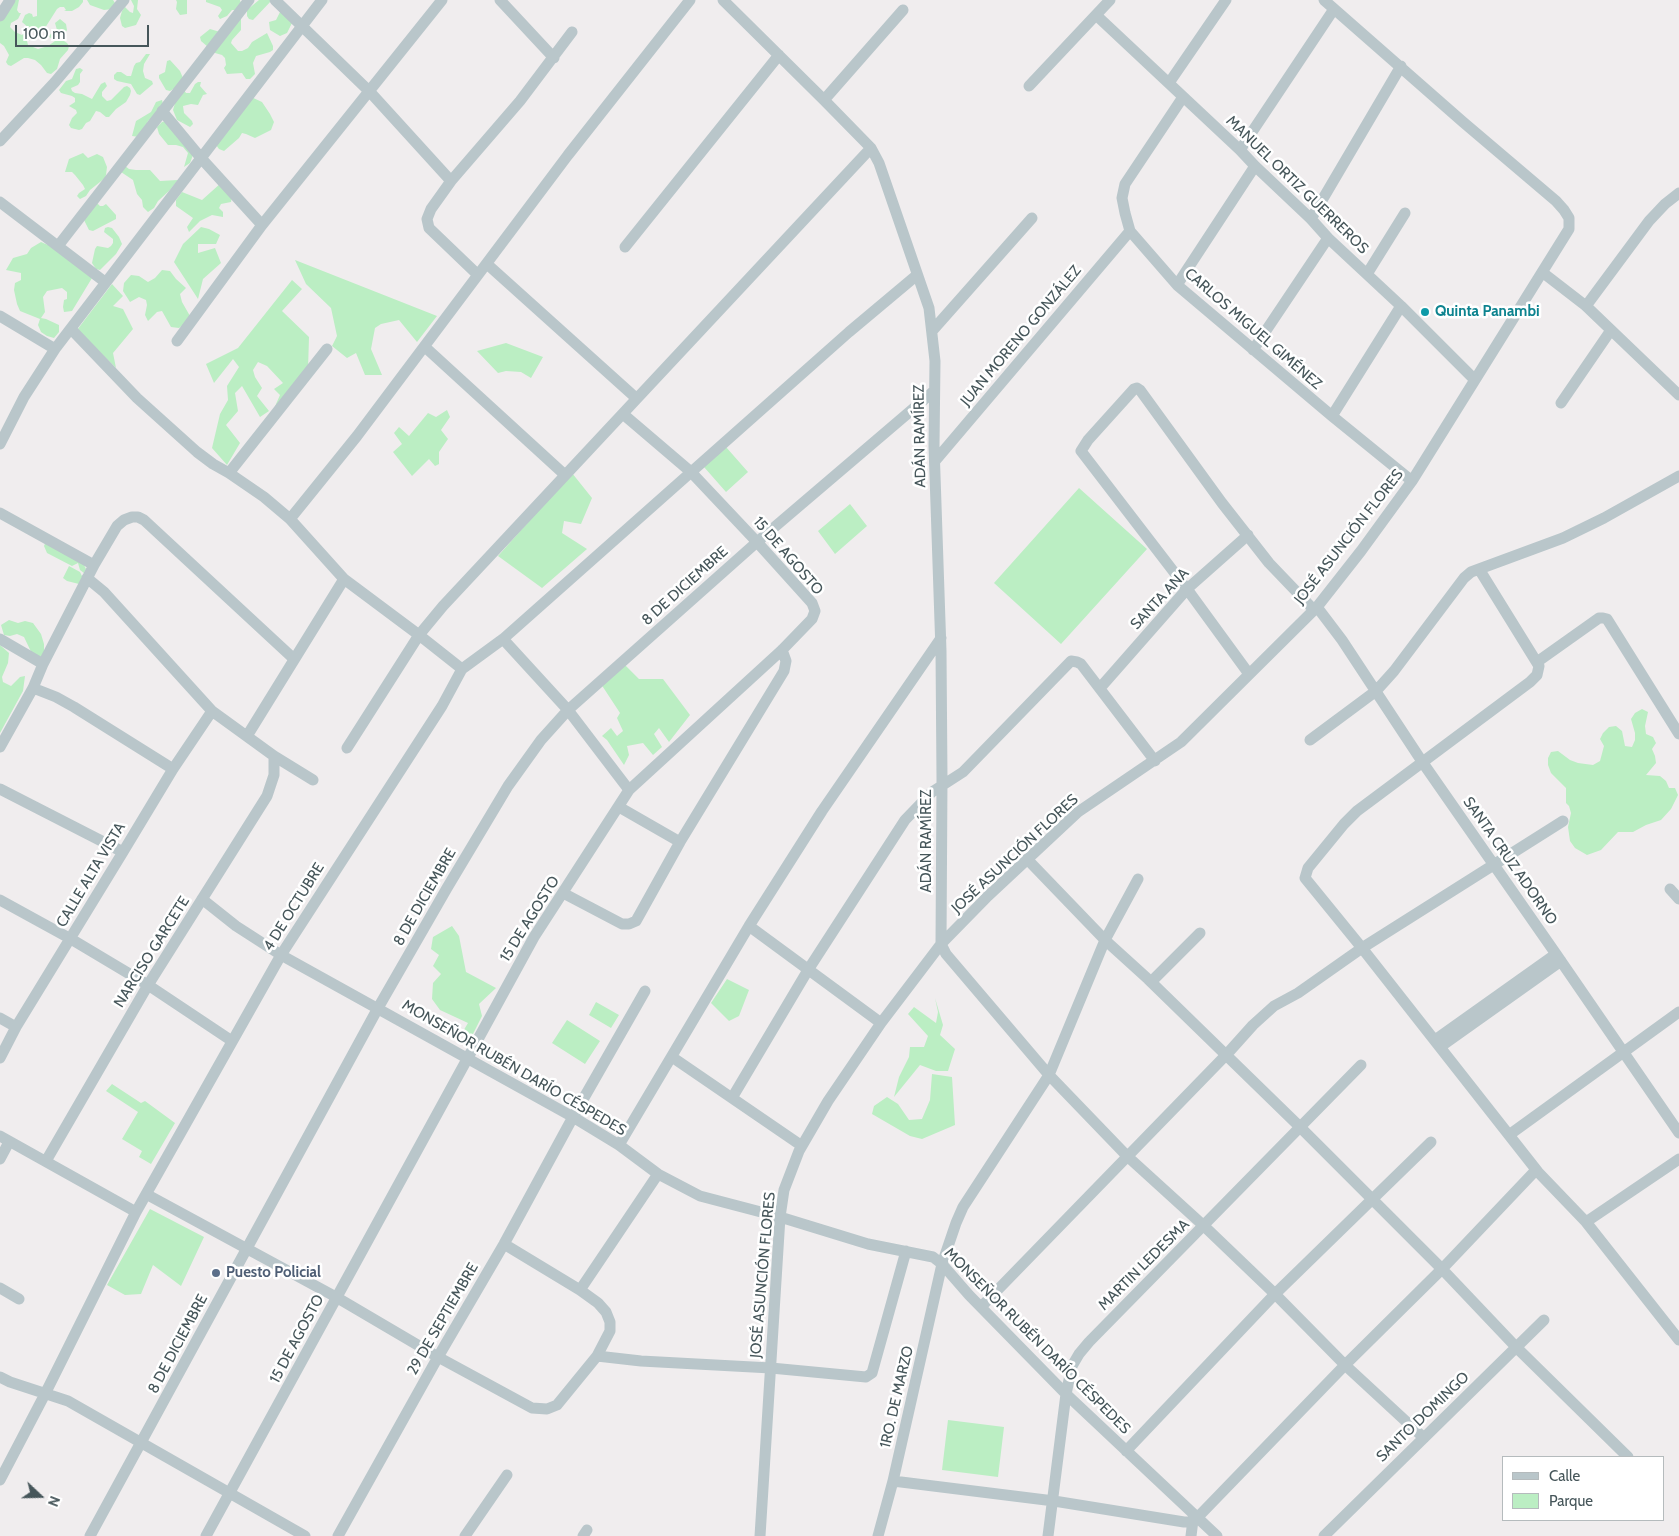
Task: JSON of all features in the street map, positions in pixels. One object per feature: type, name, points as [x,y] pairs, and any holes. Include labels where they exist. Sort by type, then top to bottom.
[{"type":"street","points":[[0,16],[10,0]]},
{"type":"street","points":[[0,141],[55,82],[124,0]]},
{"type":"street","points":[[58,246],[249,0]]},
{"type":"street","points":[[275,0],[370,92],[451,181]]},
{"type":"street","points":[[0,444],[24,397],[56,349],[322,0]]},
{"type":"street","points":[[178,341],[262,225],[442,0]]},
{"type":"street","points":[[500,0],[554,58]]},
{"type":"street","points":[[290,519],[357,436],[568,155],[690,0]]},
{"type":"street","points":[[1029,86],[1110,0]]},
{"type":"street","points":[[1169,84],[1226,0]]},
{"type":"street","points":[[1312,219],[1401,66],[1324,0]]},
{"type":"street","name":"ADÁN RAMÍREZ","points":[[730,3],[871,148],[879,163],[929,308],[935,361],[934,461],[941,638],[941,944]]},
{"type":"street","points":[[1240,150],[1334,9]]},
{"type":"street","points":[[824,100],[903,10]]},
{"type":"street","name":"MANUEL ORTIZ GUERREROS","points":[[1096,15],[1312,219],[1328,238],[1401,306],[1474,379]]},
{"type":"street","points":[[478,275],[430,228],[428,219],[431,209],[451,181],[520,101],[572,32]]},
{"type":"street","points":[[625,247],[779,55]]},
{"type":"street","name":"JOSÉ ASUNCIÓN FLORES","points":[[760,1536],[780,1217],[784,1190],[802,1146],[828,1101],[881,1023],[941,944],[1027,859],[1078,812],[1181,742],[1315,609],[1361,551],[1412,481],[1569,229],[1569,218],[1556,201],[1463,122],[1401,66]]},
{"type":"street","name":"CARLOS MIGUEL GIMÉNEZ","points":[[1183,97],[1125,184],[1122,198],[1130,231],[1177,285],[1412,481]]},
{"type":"street","points":[[162,111],[201,158],[262,225]]},
{"type":"street","points":[[347,748],[419,635],[443,606],[871,148]]},
{"type":"street","points":[[1177,285],[1255,166]]},
{"type":"street","points":[[1586,306],[1649,221],[1665,204],[1679,194]]},
{"type":"street","points":[[0,202],[106,282]]},
{"type":"street","points":[[1367,274],[1405,213]]},
{"type":"street","points":[[932,331],[1032,218]]},
{"type":"street","name":"JUAN MORENO GONZÁLEZ","points":[[934,461],[1130,231]]},
{"type":"street","points":[[1253,350],[1328,238]]},
{"type":"street","points":[[487,264],[636,398]]},
{"type":"street","points":[[1542,272],[1586,306],[1679,395]]},
{"type":"street","name":"4 DE OCTUBRE","points":[[0,1480],[46,1394],[136,1212],[232,1041],[281,955],[442,706],[462,669],[503,639],[849,332],[917,275]]},
{"type":"street","points":[[1332,416],[1401,306]]},
{"type":"street","points":[[0,316],[56,349]]},
{"type":"street","points":[[71,329],[137,398],[198,452],[264,497],[290,519],[344,579],[462,669]]},
{"type":"street","points":[[1560,403],[1610,330]]},
{"type":"street","points":[[425,347],[565,475]]},
{"type":"street","points":[[230,473],[327,350]]},
{"type":"street","name":"SANTA CRUZ ADORNO","points":[[1187,589],[1081,451],[1088,440],[1137,388],[1269,563],[1315,609],[1342,640],[1423,763],[1679,1133]]},
{"type":"street","name":"8 DE DICIEMBRE","points":[[90,1536],[142,1444],[378,1008],[508,786],[541,740],[568,710],[757,542],[934,391]]},
{"type":"street","name":"15 DE AGOSTO","points":[[206,1536],[534,937],[629,790],[782,650],[812,619],[814,611],[812,603],[757,542],[691,472],[623,414]]},
{"type":"street","points":[[1310,740],[1376,690],[1394,671],[1464,578],[1471,572],[1563,538],[1604,518],[1679,476]]},
{"type":"street","points":[[0,513],[94,565]]},
{"type":"street","points":[[0,747],[33,688],[94,565],[117,526],[124,520],[132,517],[144,520],[294,660]]},
{"type":"street","name":"SANTA ANA","points":[[1100,688],[1187,589],[1248,535]]},
{"type":"street","points":[[1479,569],[1539,666],[1536,675],[1530,682],[1357,812],[1308,868],[1305,878],[1536,1170],[1586,1222],[1679,1340]]},
{"type":"street","points":[[87,578],[104,592],[212,710],[274,756],[313,780]]},
{"type":"street","points":[[247,736],[344,579]]},
{"type":"street","points":[[1187,589],[1249,674]]},
{"type":"street","points":[[1536,662],[1599,618],[1607,619],[1679,734]]},
{"type":"street","points":[[619,1145],[749,926],[822,811],[941,638]]},
{"type":"street","points":[[0,639],[44,664]]},
{"type":"street","points":[[503,639],[568,710],[629,790]]},
{"type":"street","points":[[563,893],[622,924],[630,924],[636,921],[680,842],[784,671],[786,661],[782,650]]},
{"type":"street","points":[[732,1098],[808,970],[905,820],[924,799],[942,784],[963,772],[1071,661],[1081,664],[1155,761]]},
{"type":"street","points":[[33,688],[74,706],[173,769]]},
{"type":"street","name":"CALLE ALTA VISTA","points":[[0,1058],[16,1027],[173,769],[212,710]]},
{"type":"street","name":"NARCISO GARCETE","points":[[46,1162],[148,985],[267,796],[274,775],[274,756]]},
{"type":"street","points":[[0,789],[123,852]]},
{"type":"street","points":[[619,807],[680,842]]},
{"type":"street","points":[[981,1307],[1253,1025],[1274,1006],[1563,821]]},
{"type":"street","points":[[1027,859],[1105,940],[1151,982],[1300,1127],[1442,1269],[1516,1347],[1627,1456]]},
{"type":"street","name":"1RO. DE MARZO","points":[[878,1536],[893,1481],[942,1264],[956,1223],[963,1207],[1049,1075],[1105,940],[1138,879]]},
{"type":"street","points":[[1670,889],[1679,899]]},
{"type":"street","name":"MONSEÑOR RUBÉN DARÍO CÉSPEDES","points":[[202,899],[236,926],[281,955],[573,1116],[619,1145],[658,1174],[707,1198],[780,1217],[868,1244],[932,1257],[942,1264],[1066,1394],[1195,1519],[1217,1536]]},
{"type":"street","points":[[0,900],[71,939],[148,985],[232,1041]]},
{"type":"street","points":[[749,926],[881,1023]]},
{"type":"street","points":[[1151,982],[1200,933]]},
{"type":"street","points":[[941,944],[946,954],[1049,1075],[1127,1156],[1204,1226],[1345,1364],[1424,1438]]},
{"type":"street","points":[[1438,1044],[1559,957]]},
{"type":"street","name":"29 DE SEPTIEMBRE","points":[[338,1536],[645,991]]},
{"type":"street","points":[[1509,1135],[1679,1012]]},
{"type":"street","points":[[0,1018],[16,1027]]},
{"type":"street","points":[[672,1057],[802,1146]]},
{"type":"street","name":"MARTIN LEDESMA","points":[[1048,1536],[1054,1501],[1066,1394],[1072,1366],[1088,1342],[1361,1065]]},
{"type":"street","points":[[0,1159],[5,1139],[136,1212]]},
{"type":"street","points":[[1126,1451],[1275,1294],[1431,1142]]},
{"type":"street","points":[[1586,1222],[1679,1159]]},
{"type":"street","points":[[893,1481],[1054,1501],[1184,1522],[1195,1519],[1345,1364],[1442,1269],[1536,1170]]},
{"type":"street","points":[[580,1290],[658,1174]]},
{"type":"street","points":[[146,1194],[336,1297],[438,1357],[532,1408],[540,1410],[557,1405],[597,1356],[610,1331],[610,1322],[602,1307],[580,1290],[504,1244]]},
{"type":"street","points":[[597,1356],[641,1361],[771,1368],[870,1376],[906,1251]]},
{"type":"street","points":[[0,1288],[19,1299]]},
{"type":"street","name":"SANTO DOMINGO","points":[[1324,1536],[1544,1320]]},
{"type":"street","points":[[0,1377],[68,1401],[305,1536]]},
{"type":"street","points":[[465,1536],[507,1475]]},
{"type":"street","points":[[1191,1536],[1195,1519]]},
{"type":"green space","points":[[7,0],[19,0],[17,10],[21,13],[18,19],[11,23],[10,27],[22,35],[28,31],[28,45],[38,49],[48,46],[55,41],[48,36],[55,34],[57,30],[55,23],[60,19],[66,24],[67,30],[61,39],[69,46],[68,50],[60,59],[57,69],[51,74],[47,73],[35,60],[28,58],[24,58],[11,66],[6,62],[9,55],[0,43],[0,17]]},
{"type":"green space","points":[[37,0],[83,0],[83,2],[72,11],[64,11],[66,10],[64,7],[57,9],[45,28],[36,34],[22,22],[25,15],[29,13],[33,17],[37,16]]},
{"type":"green space","points":[[87,0],[113,0],[115,3],[112,9],[104,10],[90,5]]},
{"type":"green space","points":[[131,0],[138,0],[137,9],[141,15],[136,25],[125,28],[122,26],[120,18],[125,7],[133,13],[134,6]]},
{"type":"green space","points":[[176,0],[187,0],[187,14],[180,15],[176,9]]},
{"type":"green space","points":[[206,0],[240,0],[241,4],[236,10],[232,10],[227,16],[220,19],[218,16],[222,10],[220,7],[206,2]]},
{"type":"green space","points":[[259,0],[272,0],[253,20],[249,19],[247,10]]},
{"type":"green space","points":[[281,10],[292,23],[287,33],[280,36],[270,30],[269,22],[276,20]]},
{"type":"green space","points":[[241,15],[241,30],[231,43],[238,51],[248,48],[252,42],[267,33],[273,46],[273,50],[270,52],[256,56],[253,63],[255,74],[250,79],[246,79],[242,73],[227,74],[224,68],[226,65],[225,58],[215,53],[201,41],[200,37],[210,29],[220,32]]},
{"type":"green space","points":[[146,54],[150,54],[144,64],[143,71],[145,78],[152,81],[153,84],[140,95],[137,94],[131,84],[117,81],[114,79],[114,75],[117,72],[121,72],[131,76],[136,63],[140,62]]},
{"type":"green space","points":[[170,60],[180,71],[183,78],[177,87],[170,91],[166,90],[159,75],[165,72],[167,61]]},
{"type":"green space","points":[[80,68],[83,70],[80,74],[80,82],[71,88],[75,93],[92,99],[101,84],[105,82],[107,86],[102,92],[102,96],[107,101],[111,100],[124,87],[127,86],[131,91],[126,102],[109,117],[96,111],[90,121],[79,130],[71,128],[69,125],[77,113],[76,110],[69,106],[75,102],[75,98],[61,93],[59,90],[66,81],[72,79],[76,69]]},
{"type":"green space","points":[[198,82],[201,82],[200,86],[207,94],[203,95],[198,105],[183,106],[184,113],[193,124],[190,127],[177,120],[173,110],[175,103],[184,90],[186,93],[190,93]]},
{"type":"green space","points":[[249,96],[262,102],[270,114],[274,122],[271,130],[255,138],[242,133],[224,151],[219,149],[216,145]]},
{"type":"green space","points":[[162,100],[163,104],[157,114],[148,121],[144,132],[139,137],[132,136],[136,121],[151,112],[156,102]]},
{"type":"green space","points":[[166,121],[193,155],[190,163],[184,167],[188,153],[183,147],[168,145],[159,134],[157,127]]},
{"type":"green space","points":[[83,153],[88,158],[97,154],[103,157],[107,167],[105,178],[90,190],[86,196],[80,199],[77,196],[85,189],[83,185],[72,172],[65,172],[69,159]]},
{"type":"green space","points":[[125,166],[129,169],[150,170],[160,181],[178,180],[158,201],[154,208],[148,212],[143,207],[133,180],[121,172]]},
{"type":"green space","points":[[221,183],[233,191],[231,202],[221,204],[219,208],[223,212],[223,217],[212,215],[200,221],[189,232],[187,227],[193,218],[176,206],[176,200],[182,192],[202,200]]},
{"type":"green space","points":[[97,203],[100,206],[106,204],[116,215],[116,219],[93,231],[89,230],[84,220]]},
{"type":"green space","points":[[201,227],[220,235],[216,244],[198,244],[198,253],[215,248],[221,263],[203,279],[198,299],[174,262],[183,244]]},
{"type":"green space","points":[[105,228],[112,228],[122,244],[116,254],[100,270],[96,269],[92,263],[97,246],[108,248],[113,243],[113,239],[104,232]]},
{"type":"green space","points":[[41,242],[48,245],[54,243],[92,278],[72,311],[64,312],[64,300],[67,299],[67,292],[62,288],[47,291],[43,297],[45,312],[41,318],[59,325],[59,332],[54,338],[41,332],[38,325],[40,319],[20,311],[14,290],[15,283],[21,280],[21,273],[6,270],[13,258],[27,254],[31,248]]},
{"type":"green space","points":[[295,260],[437,316],[417,342],[399,320],[381,324],[375,328],[371,349],[382,375],[365,375],[356,353],[347,358],[332,346],[337,336],[331,308],[306,284]]},
{"type":"green space","points":[[162,270],[170,271],[186,288],[180,294],[190,316],[188,321],[179,328],[171,327],[162,311],[157,312],[148,321],[145,315],[146,300],[139,297],[130,302],[123,291],[124,283],[131,275],[139,276],[148,282],[155,278]]},
{"type":"green space","points":[[292,280],[302,289],[282,311],[309,337],[308,370],[269,420],[280,395],[274,389],[283,383],[267,366],[258,362],[253,370],[262,388],[257,396],[269,411],[260,417],[242,386],[235,393],[238,411],[226,425],[240,443],[227,465],[212,448],[220,414],[228,400],[227,386],[239,367],[233,359],[214,383],[206,364],[238,348]]},
{"type":"green space","points":[[112,284],[123,296],[113,306],[123,309],[133,329],[113,353],[116,368],[77,330]]},
{"type":"green space","points":[[506,343],[543,357],[531,378],[521,372],[506,371],[498,373],[477,351]]},
{"type":"green space","points":[[447,410],[450,417],[441,430],[448,439],[439,452],[439,464],[435,466],[429,459],[412,476],[393,452],[402,444],[394,433],[399,427],[409,436],[428,413],[436,417]]},
{"type":"green space","points":[[726,447],[748,472],[726,492],[704,467]]},
{"type":"green space","points":[[572,473],[592,498],[581,524],[564,521],[562,533],[587,549],[542,588],[498,556]]},
{"type":"green space","points":[[1079,488],[1147,549],[1061,644],[994,583]]},
{"type":"green space","points":[[850,504],[867,526],[835,554],[818,531]]},
{"type":"green space","points":[[46,541],[77,551],[86,569],[84,573],[80,570],[78,563],[72,566],[47,553],[44,546]]},
{"type":"green space","points":[[69,566],[80,572],[83,578],[79,584],[63,578]]},
{"type":"green space","points":[[9,620],[18,623],[25,621],[33,623],[41,634],[44,644],[44,657],[35,660],[24,637],[17,634],[4,635],[1,625]]},
{"type":"green space","points":[[0,645],[9,653],[8,663],[2,677],[3,682],[11,686],[20,677],[25,676],[23,691],[0,733]]},
{"type":"green space","points":[[625,665],[639,679],[663,679],[690,715],[669,742],[659,728],[654,734],[662,747],[653,755],[643,743],[627,746],[629,755],[624,765],[607,740],[602,736],[611,728],[617,736],[623,731],[617,718],[620,713],[601,684]]},
{"type":"green space","points":[[1642,709],[1648,712],[1645,726],[1646,734],[1653,737],[1656,743],[1652,749],[1656,763],[1646,775],[1660,776],[1666,781],[1669,788],[1675,788],[1678,795],[1671,809],[1661,820],[1633,832],[1618,832],[1601,850],[1587,855],[1575,848],[1570,841],[1568,827],[1571,813],[1566,803],[1566,788],[1551,773],[1548,758],[1551,752],[1558,751],[1570,760],[1593,765],[1600,761],[1604,746],[1600,739],[1603,733],[1609,727],[1616,726],[1622,731],[1625,746],[1632,747],[1635,733],[1631,719],[1635,713]]},
{"type":"green space","points":[[452,926],[459,936],[466,972],[496,988],[479,1004],[482,1016],[471,1038],[462,1033],[468,1023],[440,1010],[432,999],[433,983],[441,974],[433,966],[439,955],[431,949],[433,937]]},
{"type":"green space","points":[[727,979],[749,990],[739,1016],[729,1021],[711,1003]]},
{"type":"green space","points":[[935,998],[943,1025],[940,1035],[955,1049],[948,1071],[936,1071],[920,1065],[894,1097],[899,1077],[909,1057],[910,1047],[924,1047],[928,1036],[908,1014],[914,1007],[936,1023],[938,1012]]},
{"type":"green space","points":[[596,1002],[619,1015],[611,1028],[589,1015]]},
{"type":"green space","points":[[567,1020],[600,1041],[585,1064],[552,1043]]},
{"type":"green space","points":[[932,1074],[952,1077],[955,1125],[922,1139],[910,1136],[872,1114],[874,1106],[887,1097],[898,1104],[909,1120],[922,1119],[930,1100]]},
{"type":"green space","points":[[112,1084],[141,1103],[145,1101],[175,1123],[151,1164],[139,1157],[142,1151],[122,1139],[138,1112],[106,1091]]},
{"type":"green space","points":[[150,1209],[204,1237],[181,1286],[153,1265],[141,1294],[125,1295],[107,1285]]},
{"type":"green space","points":[[948,1420],[1004,1427],[998,1477],[942,1470]]},
{"type":"place","name":"Quinta Panambi","points":[[1425,312]]},
{"type":"place","name":"Puesto Policial","points":[[216,1273]]}]
